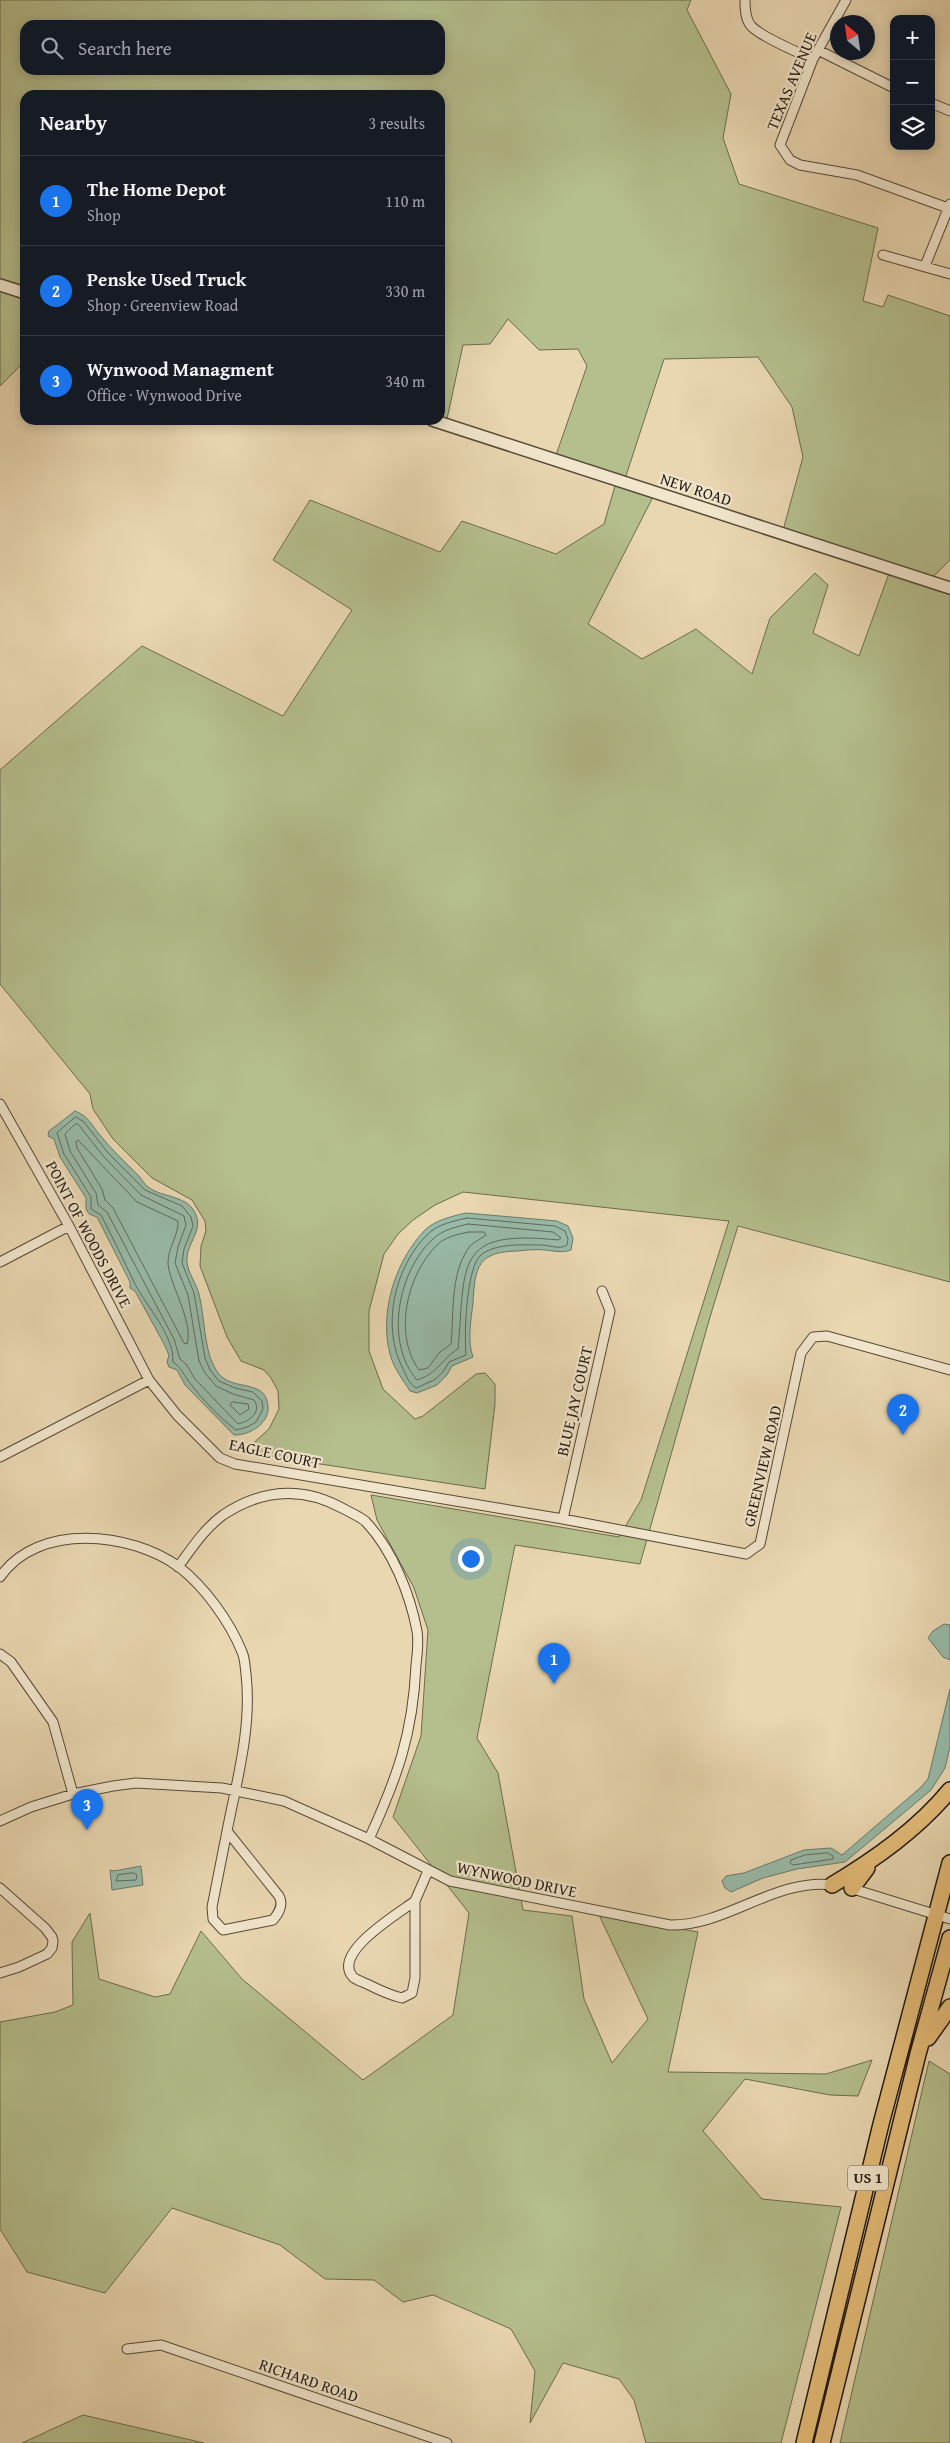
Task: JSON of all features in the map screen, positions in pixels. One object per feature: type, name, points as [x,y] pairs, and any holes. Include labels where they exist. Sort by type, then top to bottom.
[{"type":"highway","points":[[832,1885],[873,1860],[937,1806],[950,1790]]},
{"type":"highway","points":[[852,1888],[873,1860]]},
{"type":"highway","name":"US 1","points":[[804,2443],[881,2124],[944,1917],[950,1863]]},
{"type":"highway","name":"US 1","points":[[822,2443],[918,2054],[950,1938]]},
{"type":"highway","points":[[918,2054],[936,2025],[950,2008]]},
{"type":"street","points":[[745,0],[745,11],[750,26],[786,47],[813,59]]},
{"type":"street","name":"TEXAS AVENUE","points":[[846,0],[813,59],[780,145],[790,160],[800,164],[856,175],[949,206]]},
{"type":"street","points":[[818,50],[890,86]]},
{"type":"street","points":[[935,105],[950,111]]},
{"type":"street","points":[[925,266],[949,206]]},
{"type":"street","points":[[882,255],[950,274]]},
{"type":"street","points":[[0,286],[20,292]]},
{"type":"street","name":"NEW ROAD","points":[[445,424],[950,588]]},
{"type":"street","name":"POINT OF WOODS DRIVE","points":[[0,1104],[9,1116],[69,1226],[149,1380]]},
{"type":"street","points":[[0,1262],[69,1226]]},
{"type":"street","name":"BLUE JAY COURT","points":[[563,1519],[610,1311],[602,1291]]},
{"type":"street","name":"GREENVIEW ROAD","points":[[563,1519],[746,1554],[760,1544],[802,1353],[813,1337],[827,1336],[950,1370]]},
{"type":"street","points":[[0,1458],[149,1380]]},
{"type":"street","name":"EAGLE COURT","points":[[149,1380],[177,1415],[220,1458],[236,1464],[563,1519]]},
{"type":"street","points":[[178,1567],[204,1531],[222,1516],[245,1502],[284,1493],[324,1498],[365,1521],[381,1542],[394,1564],[418,1633],[415,1690],[408,1738],[394,1785],[370,1840]]},
{"type":"street","points":[[0,1577],[5,1569],[27,1553],[56,1540],[92,1537],[137,1546],[178,1567],[199,1585],[217,1606],[243,1652],[248,1710],[235,1791],[212,1907],[213,1919],[223,1930],[273,1920],[282,1900],[227,1832]]},
{"type":"street","points":[[0,1654],[11,1662],[53,1722],[73,1794]]},
{"type":"street","name":"WYNWOOD DRIVE","points":[[0,1821],[30,1807],[73,1794],[136,1783],[222,1788],[284,1801],[370,1840],[450,1881],[670,1925],[690,1925],[713,1919],[787,1888],[806,1884],[852,1888],[944,1917]]},
{"type":"street","points":[[415,1901],[359,1944],[350,1956],[349,1966],[353,1977],[388,1995],[402,1998],[412,1993],[415,1978],[415,1901],[428,1870]]},
{"type":"street","points":[[0,1888],[45,1928],[52,1936],[53,1942],[52,1948],[46,1954],[19,1967],[0,1973]]},
{"type":"street","name":"RICHARD ROAD","points":[[127,2349],[161,2345],[447,2443]]},
{"type":"shaded area","points":[[0,0],[691,0],[687,10],[731,94],[723,138],[739,184],[878,228],[863,301],[883,307],[888,295],[950,316],[950,560],[928,582],[950,589],[950,1282],[738,1226],[710,1317],[640,1564],[515,1545],[477,1738],[498,1773],[523,1910],[572,1916],[584,1999],[612,2063],[648,2019],[599,1915],[698,1932],[668,2072],[826,2074],[872,2060],[858,2096],[830,2095],[745,2079],[703,2131],[762,2199],[841,2207],[781,2443],[646,2443],[634,2400],[619,2379],[563,2363],[530,2423],[535,2371],[511,2329],[433,2295],[403,2302],[374,2280],[325,2279],[280,2245],[172,2208],[105,2293],[27,2272],[0,2229],[0,2022],[55,2012],[73,2005],[72,1942],[90,1913],[99,1979],[155,1997],[170,1994],[201,1931],[242,1979],[363,2080],[453,2015],[469,1913],[393,1817],[421,1736],[428,1630],[414,1588],[377,1520],[371,1495],[619,1537],[641,1500],[729,1221],[463,1192],[435,1205],[413,1220],[398,1234],[384,1254],[369,1311],[369,1351],[383,1389],[415,1419],[423,1416],[476,1374],[485,1373],[495,1384],[495,1404],[485,1489],[274,1457],[249,1447],[269,1429],[279,1409],[278,1391],[264,1370],[241,1361],[227,1337],[200,1266],[201,1246],[206,1231],[205,1221],[192,1200],[152,1178],[113,1139],[93,1109],[90,1094],[0,984],[0,770],[142,646],[283,716],[352,610],[273,560],[310,500],[440,552],[462,521],[556,554],[604,524],[617,479],[555,458],[587,366],[578,349],[539,350],[508,319],[490,344],[463,345],[447,419],[445,419],[445,90],[20,90],[20,366],[0,386]],"holes":[[[758,357],[792,407],[803,457],[782,534],[891,568],[859,656],[813,633],[828,585],[815,573],[770,618],[752,674],[696,629],[642,659],[588,624],[654,495],[624,482],[664,359]]]},
{"type":"shaded area","points":[[929,2061],[950,2074],[950,2443],[840,2443]]},
{"type":"shaded area","points":[[83,2415],[204,2443],[22,2443]]},
{"type":"water","points":[[75,1111],[89,1121],[108,1145],[148,1187],[154,1191],[181,1200],[193,1209],[198,1221],[196,1233],[187,1256],[187,1262],[199,1294],[210,1357],[216,1370],[222,1377],[228,1381],[257,1389],[266,1398],[267,1415],[260,1425],[253,1430],[244,1434],[234,1435],[185,1385],[177,1370],[169,1367],[167,1362],[169,1355],[164,1344],[135,1291],[130,1288],[130,1282],[97,1217],[89,1214],[86,1209],[86,1198],[60,1157],[54,1139],[48,1136],[49,1131]]},
{"type":"water","points":[[466,1213],[557,1221],[568,1226],[573,1238],[571,1250],[561,1252],[535,1250],[504,1252],[486,1258],[481,1264],[475,1279],[470,1330],[470,1344],[473,1357],[452,1366],[447,1375],[437,1385],[417,1393],[410,1391],[393,1364],[387,1338],[388,1305],[392,1288],[405,1257],[425,1230],[439,1221]]},
{"type":"water","points":[[944,1624],[950,1625],[950,1660],[943,1657],[928,1638],[933,1631]]},
{"type":"water","points":[[950,1689],[950,1747],[945,1768],[931,1790],[845,1862],[797,1869],[763,1878],[731,1892],[725,1888],[722,1881],[726,1876],[744,1873],[804,1850],[831,1848],[842,1855],[920,1788],[928,1779]]},
{"type":"water","points":[[141,1866],[143,1885],[112,1890],[110,1870],[114,1871]]},
{"type":"place","name":"Penske Used Truck","points":[[903,1435]]},
{"type":"place","name":"The Home Depot","points":[[554,1684]]},
{"type":"place","name":"Wynwood Managment","points":[[87,1830]]}]
